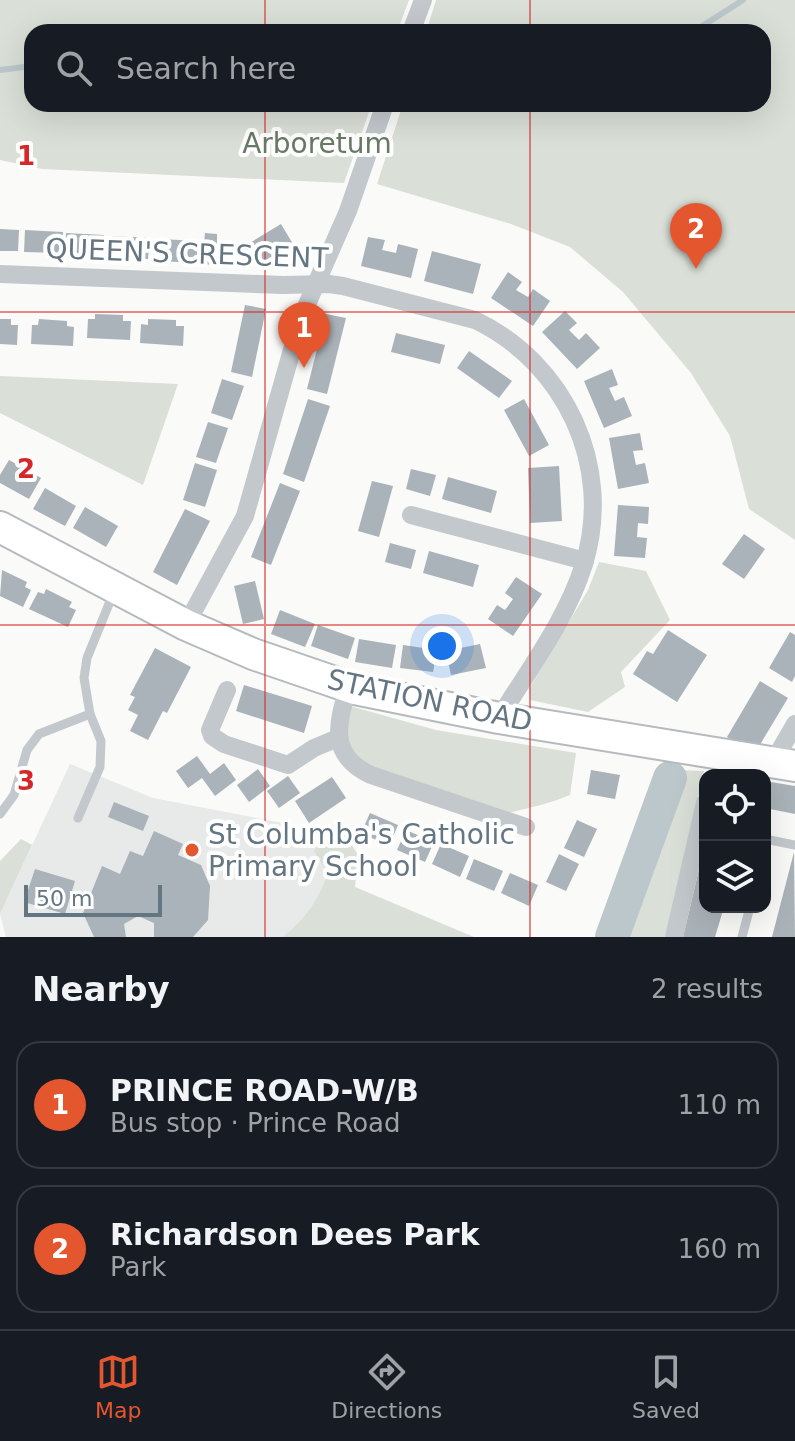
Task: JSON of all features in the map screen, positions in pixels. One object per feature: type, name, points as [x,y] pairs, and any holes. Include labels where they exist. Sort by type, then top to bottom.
[{"type":"main road","name":"STATION ROAD","points":[[0,527],[186,625],[253,654],[349,686],[499,718],[784,764]]},
{"type":"street","points":[[414,24],[423,0]]},
{"type":"street","points":[[186,625],[245,516],[301,318],[348,211],[382,112]]},
{"type":"street","name":"QUEEN'S CRESCENT","points":[[0,274],[343,286],[475,320],[509,340],[544,371],[569,407],[584,448],[592,527],[585,561],[568,604],[499,718]]},
{"type":"street","points":[[411,515],[585,561]]},
{"type":"street","points":[[349,686],[338,722],[338,738],[349,761],[361,770],[526,827]]},
{"type":"street","points":[[227,690],[202,734],[224,744],[286,765],[338,738]]},
{"type":"street","points":[[784,764],[795,724]]},
{"type":"street","points":[[674,937],[700,841]]},
{"type":"lane","points":[[78,818],[100,767],[101,741],[90,714],[84,678],[87,658],[115,588]]},
{"type":"lane","points":[[0,814],[14,795],[27,750],[39,734],[90,714]]},
{"type":"lane","points":[[771,843],[795,845]]},
{"type":"lane","points":[[742,937],[748,913]]},
{"type":"shaded area","name":"St Columba's Catholic Primary School","points":[[70,764],[153,798],[345,835],[358,855],[332,937],[6,937],[0,914]]},
{"type":"green space","name":"Arboretum","points":[[0,0],[409,0],[400,24],[24,24],[24,112],[369,112],[344,183],[42,169],[0,160]]},
{"type":"green space","points":[[436,0],[795,0],[795,540],[749,509],[730,436],[691,373],[623,292],[570,247],[511,224],[377,184],[400,112],[771,112],[771,24],[428,24]]},
{"type":"green space","points":[[0,376],[178,384],[143,485],[0,413]]},
{"type":"green space","points":[[599,562],[646,571],[670,620],[621,672],[625,687],[588,712],[530,700],[529,689],[588,590]]},
{"type":"green space","points":[[350,706],[436,730],[576,753],[570,795],[509,813],[370,766],[356,754],[348,740]]},
{"type":"green space","points":[[679,770],[699,771],[699,794],[668,937],[618,937]]},
{"type":"green space","points":[[325,831],[345,835],[358,855],[355,887],[474,937],[283,937],[310,908],[328,873],[314,851]]},
{"type":"green space","points":[[21,839],[32,845],[0,914],[0,861]]},
{"type":"building","points":[[281,224],[293,244],[261,264],[248,244]]},
{"type":"building","points":[[0,229],[19,230],[18,251],[0,251]]},
{"type":"building","points":[[25,230],[63,232],[62,253],[24,252]]},
{"type":"building","points":[[66,233],[104,235],[103,257],[65,255]]},
{"type":"building","points":[[205,233],[217,234],[217,243],[243,245],[242,267],[202,264]]},
{"type":"building","points":[[112,236],[150,238],[148,259],[110,258]]},
{"type":"building","points":[[368,237],[385,240],[382,250],[396,253],[398,244],[418,249],[411,278],[361,266]]},
{"type":"building","points":[[160,239],[198,241],[197,263],[159,261]]},
{"type":"building","points":[[432,251],[481,264],[473,294],[424,281]]},
{"type":"building","points":[[508,272],[522,282],[516,290],[528,297],[533,289],[550,301],[533,326],[491,298]]},
{"type":"building","points":[[245,305],[266,309],[252,377],[231,372]]},
{"type":"building","points":[[565,311],[577,323],[569,330],[579,340],[586,333],[600,348],[577,369],[542,332]]},
{"type":"building","points":[[95,314],[123,315],[123,321],[131,321],[130,340],[87,338],[88,319],[95,319]]},
{"type":"building","points":[[326,314],[346,318],[327,394],[307,389]]},
{"type":"building","points":[[0,319],[11,319],[11,325],[18,325],[17,345],[0,344]]},
{"type":"building","points":[[39,319],[67,321],[67,326],[74,327],[73,346],[31,344],[32,325],[38,325]]},
{"type":"building","points":[[148,319],[176,320],[176,326],[184,326],[183,346],[140,343],[141,324],[148,325]]},
{"type":"building","points":[[396,333],[445,345],[440,364],[391,352]]},
{"type":"building","points":[[469,351],[512,381],[499,398],[457,368]]},
{"type":"building","points":[[612,369],[618,385],[609,388],[615,401],[624,397],[632,416],[604,428],[584,381]]},
{"type":"building","points":[[222,379],[244,386],[232,420],[211,413]]},
{"type":"building","points":[[308,399],[330,406],[304,482],[283,474]]},
{"type":"building","points":[[524,399],[549,445],[529,456],[504,410]]},
{"type":"building","points":[[208,422],[228,428],[216,463],[196,457]]},
{"type":"building","points":[[640,433],[643,450],[633,451],[636,465],[645,463],[649,483],[618,489],[609,438]]},
{"type":"building","points":[[9,460],[41,478],[29,499],[0,483],[0,475]]},
{"type":"building","points":[[195,463],[217,470],[205,507],[183,500]]},
{"type":"building","points":[[559,466],[562,521],[530,523],[528,468]]},
{"type":"building","points":[[411,469],[436,475],[430,496],[406,489]]},
{"type":"building","points":[[448,477],[497,491],[491,513],[442,499]]},
{"type":"building","points":[[372,481],[393,486],[379,537],[358,531]]},
{"type":"building","points":[[280,483],[300,491],[271,565],[251,557]]},
{"type":"building","points":[[45,488],[76,506],[65,526],[33,509]]},
{"type":"building","points":[[618,505],[649,507],[648,524],[638,523],[637,537],[647,538],[645,558],[614,556]]},
{"type":"building","points":[[85,507],[118,526],[106,547],[73,528]]},
{"type":"building","points":[[185,509],[210,521],[177,585],[153,572]]},
{"type":"building","points":[[744,534],[765,549],[744,579],[722,564]]},
{"type":"building","points":[[390,543],[416,550],[411,569],[385,562]]},
{"type":"building","points":[[429,551],[479,565],[473,587],[423,573]]},
{"type":"building","points":[[2,570],[27,582],[25,587],[31,590],[23,607],[0,596]]},
{"type":"building","points":[[516,577],[542,594],[513,636],[488,619],[497,605],[505,610],[513,599],[505,593]]},
{"type":"building","points":[[255,581],[264,619],[243,624],[234,586]]},
{"type":"building","points":[[46,589],[72,602],[69,607],[76,610],[68,627],[29,609],[38,592],[44,594]]},
{"type":"building","points":[[280,610],[315,624],[305,647],[271,634]]},
{"type":"building","points":[[318,625],[355,638],[348,659],[311,646]]},
{"type":"building","points":[[668,630],[707,655],[677,702],[633,674],[647,651],[653,654]]},
{"type":"building","points":[[790,632],[795,635],[795,676],[792,682],[769,668]]},
{"type":"building","points":[[359,639],[396,645],[392,668],[355,662]]},
{"type":"building","points":[[480,644],[486,668],[451,675],[446,651]]},
{"type":"building","points":[[403,645],[437,650],[433,672],[400,668]]},
{"type":"building","points":[[155,648],[191,667],[167,713],[163,711],[148,740],[130,731],[138,715],[128,710],[135,697],[130,695]]},
{"type":"building","points":[[760,681],[788,698],[755,753],[727,737]]},
{"type":"building","points":[[244,685],[312,706],[304,733],[236,711]]},
{"type":"building","points":[[197,756],[210,774],[224,763],[236,780],[215,796],[202,778],[188,788],[176,771]]},
{"type":"building","points":[[258,769],[270,786],[249,802],[237,785]]},
{"type":"building","points":[[591,770],[620,775],[615,799],[587,794]]},
{"type":"building","points":[[288,776],[300,793],[279,808],[267,791]]},
{"type":"building","points":[[332,777],[346,798],[309,823],[295,801]]},
{"type":"building","points":[[771,782],[795,786],[795,814],[771,809]]},
{"type":"building","points":[[114,802],[149,816],[143,831],[108,817]]},
{"type":"building","points":[[370,813],[398,825],[389,846],[361,833]]},
{"type":"building","points":[[577,820],[597,829],[584,857],[564,848]]},
{"type":"building","points":[[406,830],[434,842],[425,862],[397,850]]},
{"type":"building","points":[[154,831],[183,844],[178,855],[201,865],[210,886],[208,920],[193,937],[154,937],[154,923],[138,916],[124,924],[126,937],[94,937],[83,913],[102,866],[120,874],[130,851],[143,856]]},
{"type":"building","points":[[441,844],[469,856],[460,877],[432,864]]},
{"type":"building","points":[[794,852],[795,937],[772,937]]},
{"type":"building","points":[[559,854],[579,864],[566,891],[546,882]]},
{"type":"building","points":[[474,859],[503,871],[494,891],[466,879]]},
{"type":"building","points":[[35,869],[75,881],[65,914],[24,902]]},
{"type":"building","points":[[699,869],[699,913],[722,913],[715,937],[683,937]]},
{"type":"building","points":[[510,873],[538,885],[529,906],[501,893]]},
{"type":"waterway","points":[[706,24],[743,0]]},
{"type":"waterway","points":[[0,70],[24,67]]},
{"type":"waterway","points":[[612,937],[670,778]]},
{"type":"place","name":"Richardson Dees Park","points":[[696,269]]},
{"type":"place","name":"PRINCE ROAD-W/B","points":[[304,368]]},
{"type":"place","name":"St Columba's Catholic Primary School","points":[[192,850]]}]
